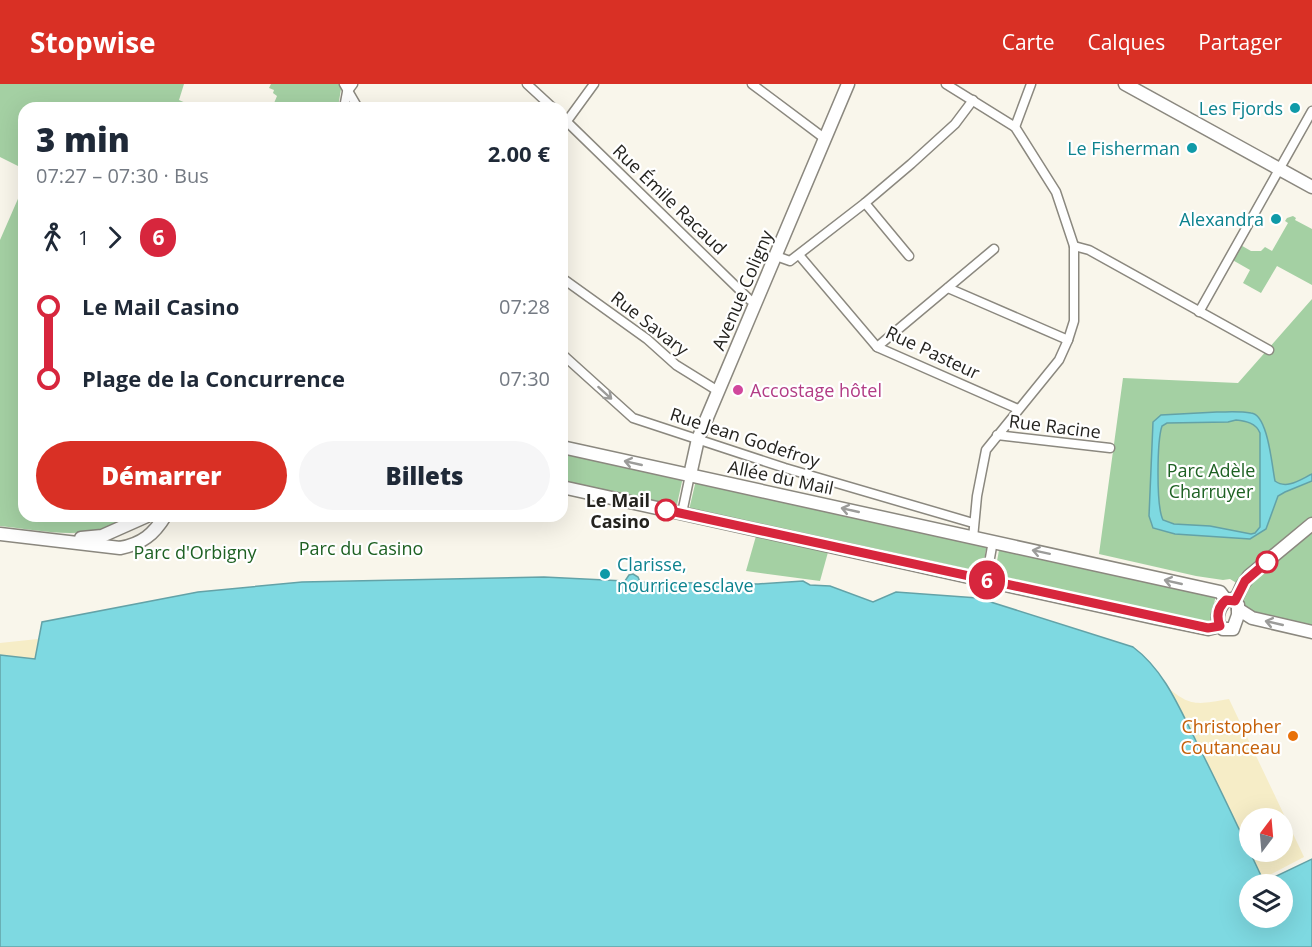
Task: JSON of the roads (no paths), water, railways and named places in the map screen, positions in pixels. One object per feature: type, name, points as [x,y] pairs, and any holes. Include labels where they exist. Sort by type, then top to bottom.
[{"type":"street","points":[[352,84],[346,88],[354,102]]},
{"type":"street","points":[[527,84],[546,102]]},
{"type":"street","points":[[568,115],[594,84]]},
{"type":"street","points":[[752,84],[824,138]]},
{"type":"street","points":[[946,84],[1015,127],[1056,192],[1074,246],[1074,321],[1068,340],[1059,360],[986,450],[973,523],[973,538]]},
{"type":"street","points":[[1015,127],[1031,84]]},
{"type":"street","points":[[1125,84],[1312,187]]},
{"type":"street","name":"Avenue Coligny","points":[[682,513],[698,439],[776,256],[844,86]]},
{"type":"street","points":[[776,256],[790,261],[800,255],[865,203],[955,124],[972,100]]},
{"type":"street","points":[[1199,312],[1312,111]]},
{"type":"street","name":"Rue Émile Racaud","points":[[568,122],[750,300],[756,303]]},
{"type":"street","points":[[865,203],[909,256]]},
{"type":"street","points":[[1074,246],[1089,250],[1269,350]]},
{"type":"street","points":[[877,347],[994,249]]},
{"type":"street","name":"Rue Pasteur","points":[[800,255],[877,347],[1018,409]]},
{"type":"street","name":"Rue Savary","points":[[568,283],[647,339],[676,365],[718,391]]},
{"type":"street","points":[[948,288],[1068,340]]},
{"type":"street","name":"Rue Jean Godefroy","points":[[568,359],[633,418],[785,468],[973,523]]},
{"type":"street","name":"Rue Racine","points":[[997,435],[1110,448]]},
{"type":"street","name":"Allée du Mail","points":[[568,448],[1220,592],[1252,618],[1312,632]]},
{"type":"street","points":[[568,488],[1208,628],[1220,626],[1223,629],[1233,628],[1237,621],[1233,603]]},
{"type":"street","points":[[52,539],[102,536],[135,522]]},
{"type":"street","points":[[0,534],[120,548],[133,546],[148,538],[162,522]]},
{"type":"street","points":[[1220,626],[1219,610],[1233,603],[1249,576],[1312,524]]},
{"type":"street","points":[[986,580],[993,542]]},
{"type":"water","points":[[1251,413],[1262,422],[1271,454],[1275,481],[1289,484],[1312,474],[1312,481],[1278,496],[1266,529],[1250,539],[1175,534],[1153,528],[1149,516],[1153,422],[1161,415]],"holes":[[[1236,420],[1253,425],[1260,433],[1260,527],[1251,534],[1210,526],[1174,524],[1163,520],[1159,502],[1158,473],[1162,426],[1167,423]]]},
{"type":"water","points":[[633,574],[640,582],[758,584],[803,581],[810,585],[830,586],[873,602],[896,592],[978,598],[1133,647],[1154,667],[1177,702],[1239,830],[1239,862],[1254,862],[1260,874],[1239,874],[1239,928],[1293,928],[1293,874],[1281,874],[1312,859],[1312,947],[0,947],[0,655],[35,659],[42,622],[198,592],[302,582],[544,577],[625,581],[629,575]]},
{"type":"place","name":"Les Fjords","points":[[1295,108]]},
{"type":"place","name":"Le Fisherman","points":[[1192,148]]},
{"type":"place","name":"Alexandra","points":[[1276,219]]},
{"type":"place","name":"Accostage hôtel","points":[[738,390]]},
{"type":"place","name":"Le Mail Casino","points":[[666,510]]},
{"type":"place","name":"Clarisse, nourrice esclave","points":[[605,574]]},
{"type":"place","name":"Christopher Coutanceau","points":[[1293,736]]},
{"type":"park label","name":"Parc Adèle Charruyer","points":[[1211,480]]},
{"type":"park label","name":"Parc du Casino","points":[[361,548]]},
{"type":"park label","name":"Parc d'Orbigny","points":[[195,552]]}]
